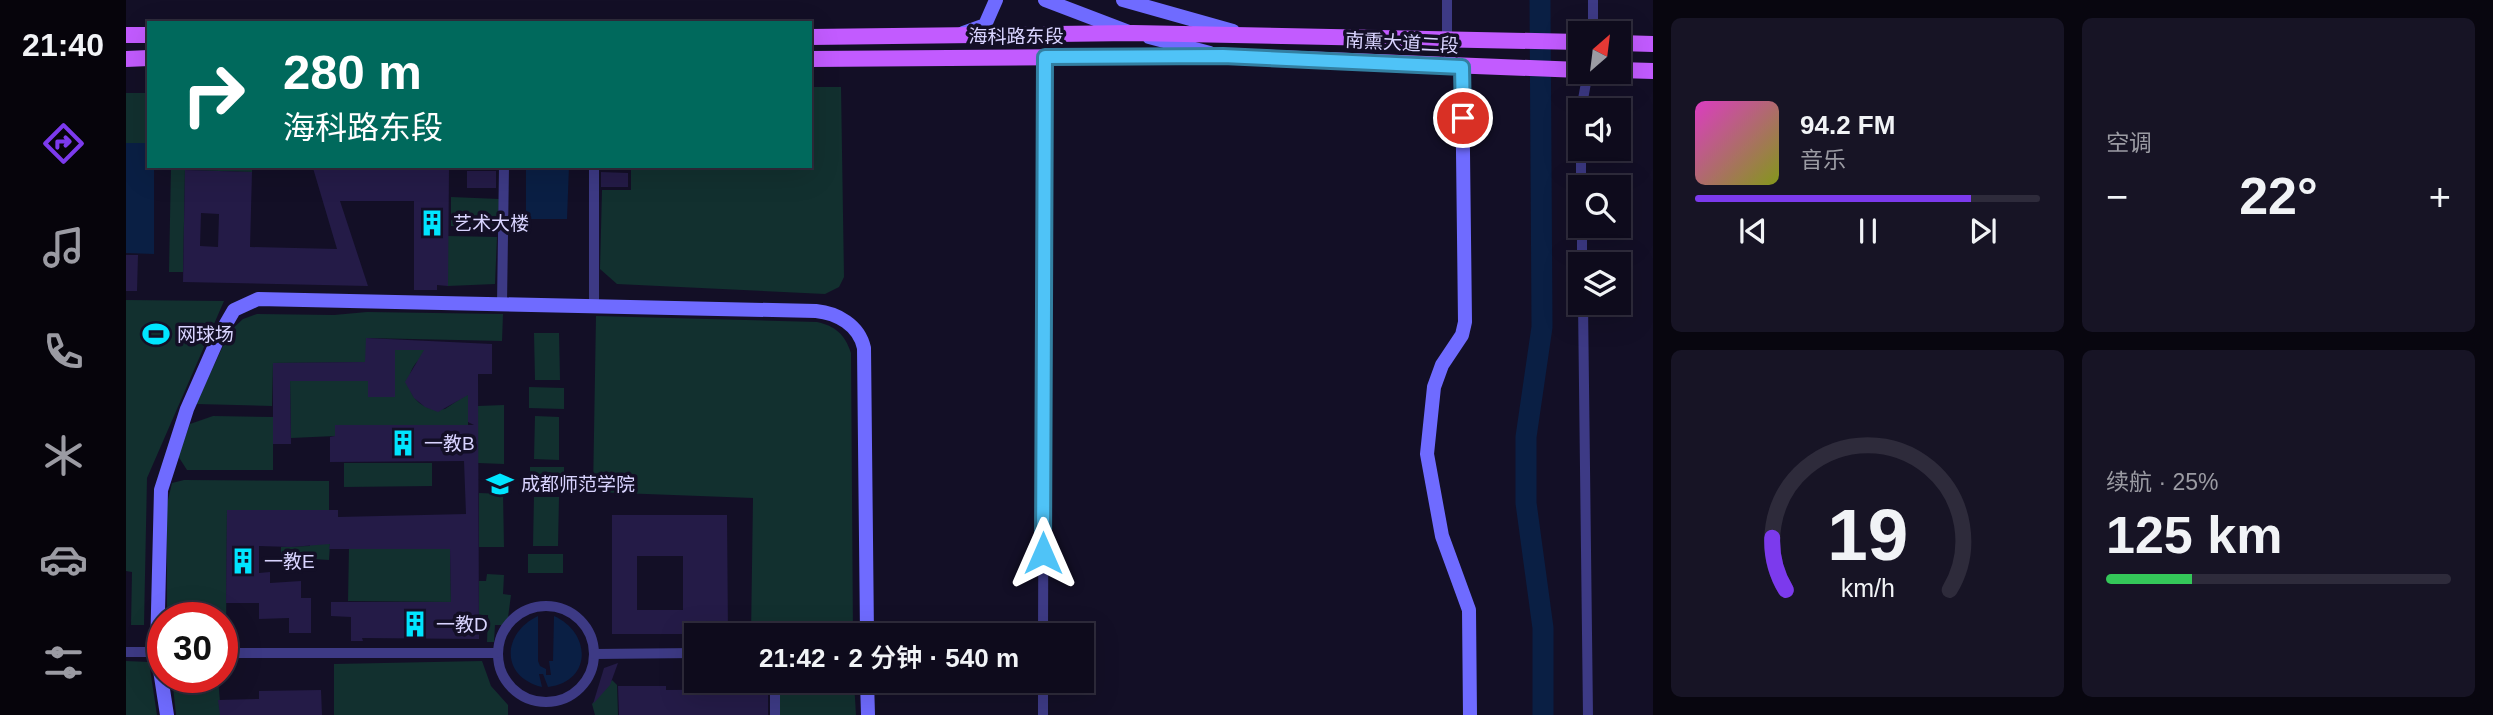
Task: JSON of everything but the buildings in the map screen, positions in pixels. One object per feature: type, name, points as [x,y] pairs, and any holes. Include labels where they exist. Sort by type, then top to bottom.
[{"type":"main road","name":"海科路东段","points":[[812,37],[1248,34]]},
{"type":"main road","name":"南熏大道二段","points":[[1248,34],[1568,42]]},
{"type":"main road","points":[[126,35],[147,35]]},
{"type":"main road","points":[[1631,43],[1653,44]]},
{"type":"main road","name":"海科路东段","points":[[812,59],[1223,56]]},
{"type":"main road","name":"南熏大道二段","points":[[1223,56],[1568,70]]},
{"type":"main road","points":[[126,58],[147,58]]},
{"type":"main road","points":[[1631,70],[1653,71]]},
{"type":"street","points":[[960,34],[985,25],[996,0]]},
{"type":"street","points":[[1045,0],[1133,33],[1223,56]]},
{"type":"street","points":[[1123,0],[1248,34]]},
{"type":"street","points":[[1447,0],[1447,40]]},
{"type":"street","points":[[1592,21],[1593,0]]},
{"type":"street","points":[[1043,623],[1045,57]]},
{"type":"street","points":[[1462,67],[1465,322],[1462,335],[1442,365],[1434,387],[1427,454],[1442,536],[1469,610],[1470,715]]},
{"type":"street","points":[[502,304],[504,168]]},
{"type":"street","points":[[594,168],[594,305]]},
{"type":"street","points":[[160,602],[161,490],[187,409],[234,310],[250,302],[265,299],[594,305],[824,312],[838,316],[856,331],[864,348],[867,623]]},
{"type":"street","points":[[1583,315],[1588,715]]},
{"type":"street","points":[[538,606],[555,607],[570,612],[583,623],[591,637],[594,654],[592,669],[585,683],[560,701],[544,702],[529,699],[516,692],[505,680],[497,653],[501,636],[510,622],[522,611],[538,606]]},
{"type":"street","points":[[126,652],[147,652]]},
{"type":"street","points":[[238,653],[497,653]]},
{"type":"street","points":[[594,654],[684,653]]},
{"type":"street","points":[[165,693],[167,715]]},
{"type":"street","points":[[775,693],[775,715]]},
{"type":"street","points":[[867,693],[867,715]]},
{"type":"street","points":[[1042,715],[1043,693]]},
{"type":"green space","points":[[812,87],[841,87],[844,277],[839,287],[825,294],[617,284],[600,269],[602,190],[631,190],[631,168],[812,168]]},
{"type":"green space","points":[[126,93],[147,93],[147,143],[126,143]]},
{"type":"green space","points":[[171,168],[252,168],[252,172],[185,170],[183,272],[169,272]]},
{"type":"green space","points":[[451,197],[499,199],[498,228],[451,226]]},
{"type":"green space","points":[[448,236],[497,237],[495,284],[448,286]]},
{"type":"green space","points":[[126,300],[224,301],[147,478],[144,625],[131,625],[132,572],[126,571]]},
{"type":"green space","points":[[367,312],[503,314],[502,341],[367,338],[366,350],[437,350],[423,356],[414,365],[410,376],[413,396],[420,404],[445,409],[463,397],[468,384],[468,425],[336,425],[335,436],[291,438],[290,381],[368,381],[395,362],[273,363],[272,406],[196,404],[230,331],[243,319],[257,314],[334,315]]},
{"type":"green space","points":[[596,316],[817,322],[834,329],[846,341],[851,353],[853,623],[751,623],[753,498],[593,492]]},
{"type":"green space","points":[[534,333],[559,333],[560,380],[535,380]]},
{"type":"green space","points":[[529,387],[564,388],[564,409],[529,408]]},
{"type":"green space","points":[[504,405],[504,464],[478,463],[478,406]]},
{"type":"green space","points":[[213,416],[273,417],[273,470],[187,470],[178,456],[190,424]]},
{"type":"green space","points":[[535,416],[559,417],[559,460],[534,459]]},
{"type":"green space","points":[[344,463],[432,463],[432,486],[344,487]]},
{"type":"green space","points":[[530,467],[564,467],[564,489],[530,488]]},
{"type":"green space","points":[[184,480],[329,481],[329,525],[318,510],[291,510],[291,528],[251,511],[227,511],[226,602],[167,602],[167,504],[172,483]]},
{"type":"green space","points":[[479,493],[503,494],[504,547],[479,547]]},
{"type":"green space","points":[[534,497],[559,497],[558,546],[533,546]]},
{"type":"green space","points":[[330,544],[329,560],[281,557],[281,547]]},
{"type":"green space","points":[[349,548],[450,549],[451,602],[348,601]]},
{"type":"green space","points":[[528,554],[563,554],[563,573],[528,573]]},
{"type":"green space","points":[[487,574],[504,575],[503,594],[511,595],[507,625],[495,625],[494,642],[487,642],[488,615],[479,615],[479,581],[486,581]]},
{"type":"green space","points":[[126,661],[147,662],[147,693],[154,693],[157,715],[126,715]]},
{"type":"green space","points":[[482,661],[491,686],[508,705],[508,715],[334,715],[334,664]]},
{"type":"green space","points":[[612,680],[617,685],[618,715],[595,715],[592,704]]},
{"type":"green space","points":[[174,693],[219,693],[221,715],[176,715]]},
{"type":"green space","points":[[779,693],[855,693],[856,715],[779,715]]},
{"type":"water","points":[[126,143],[147,143],[147,168],[154,168],[154,254],[126,253]]},
{"type":"water","points":[[526,168],[569,168],[567,219],[526,219]]},
{"type":"water","points":[[538,616],[538,661],[540,666],[546,669],[546,675],[551,675],[549,661],[553,661],[554,616],[575,634],[582,656],[573,676],[548,687],[543,674],[539,674],[542,687],[528,682],[519,674],[513,665],[511,654],[512,643],[518,633]]},
{"type":"waterway","points":[[1540,0],[1542,327],[1526,437],[1526,503],[1543,628],[1543,715]]},
{"type":"place","name":"艺术大楼","points":[[432,223]]},
{"type":"place","name":"网球场","points":[[156,334]]},
{"type":"place","name":"一教B","points":[[403,443]]},
{"type":"place","name":"成都师范学院","points":[[500,484]]},
{"type":"place","name":"一教E","points":[[243,561]]},
{"type":"place","name":"一教D","points":[[415,624]]},
{"type":"route","points":[[1043,553],[1045,57],[1223,56],[1462,67],[1463,118]]}]
